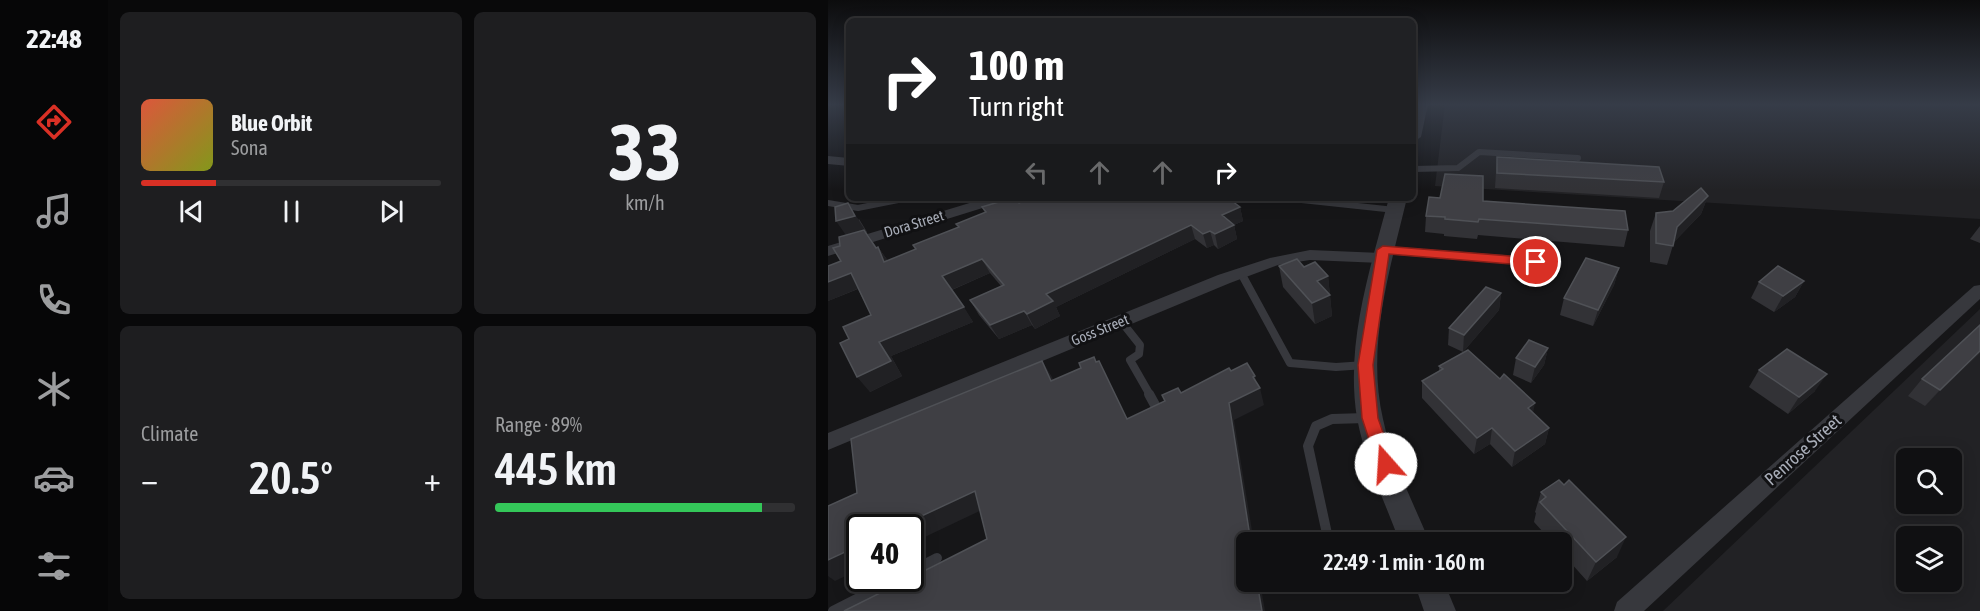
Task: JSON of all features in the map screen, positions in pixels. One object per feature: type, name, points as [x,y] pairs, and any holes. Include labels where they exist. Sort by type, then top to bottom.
[{"type":"street","points":[[828,161],[846,162]]},
{"type":"street","name":"Dora Street","points":[[828,251],[990,201]]},
{"type":"street","points":[[1397,204],[1382,254],[1365,365],[1370,418],[1410,532]]},
{"type":"street","name":"Goss Street","points":[[828,442],[1121,321],[1275,261],[1310,255],[1382,254]]},
{"type":"street","name":"Penrose Street","points":[[1626,611],[1980,290]]},
{"type":"street","points":[[1433,592],[1440,611]]},
{"type":"lane","points":[[1416,169],[1458,168],[1479,152],[1578,158]]},
{"type":"lane","points":[[828,203],[838,207],[863,207],[893,201]]},
{"type":"lane","points":[[1340,201],[1397,204]]},
{"type":"lane","points":[[1382,254],[1558,263]]},
{"type":"lane","points":[[1241,273],[1290,363],[1336,367],[1365,365]]},
{"type":"lane","points":[[1121,321],[1140,345],[1139,354],[1130,360],[1161,416]]},
{"type":"lane","points":[[1327,532],[1308,446],[1316,426],[1332,419],[1370,418]]},
{"type":"lane","points":[[924,565],[937,558]]},
{"type":"lane","points":[[833,611],[870,592]]},
{"type":"shaded area","points":[[1442,133],[1980,133],[1980,219],[1435,186]]},
{"type":"shaded area","points":[[1980,309],[1980,611],[1663,611]]},
{"type":"building","points":[[1497,157],[1659,167],[1664,182],[1497,173]]},
{"type":"building","points":[[1445,174],[1483,176],[1483,201],[1625,211],[1628,230],[1479,219],[1478,222],[1426,216],[1429,197],[1440,198]]},
{"type":"building","points":[[1701,188],[1708,196],[1677,227],[1673,246],[1656,243],[1656,213],[1673,211]]},
{"type":"building","points":[[1002,201],[1019,203],[1025,201],[1232,201],[1240,207],[1222,215],[1234,225],[1215,234],[1210,231],[1203,234],[1191,225],[1046,294],[1053,301],[1027,314],[1024,311],[990,325],[970,300],[1004,285],[982,259],[942,276],[964,307],[879,342],[891,361],[857,377],[840,343],[849,339],[843,327],[871,315],[851,273],[828,282],[828,266],[841,261],[833,248],[840,246],[839,237],[864,230],[876,248],[878,247],[884,262],[916,249],[913,245],[959,227],[956,224],[986,212],[982,207]]},
{"type":"building","points":[[848,203],[855,216],[836,221],[835,207]]},
{"type":"building","points":[[1586,258],[1619,268],[1598,310],[1564,298]]},
{"type":"building","points":[[1297,259],[1304,267],[1315,262],[1328,276],[1317,281],[1330,295],[1312,303],[1279,266]]},
{"type":"building","points":[[1778,266],[1804,281],[1783,296],[1759,282]]},
{"type":"building","points":[[1486,287],[1501,293],[1464,335],[1449,328]]},
{"type":"building","points":[[1980,325],[1980,351],[1940,390],[1922,379]]},
{"type":"building","points":[[1529,340],[1548,348],[1535,367],[1516,358]]},
{"type":"building","points":[[1787,349],[1827,374],[1799,397],[1759,370]]},
{"type":"building","points":[[1468,350],[1500,379],[1504,374],[1535,403],[1528,408],[1549,428],[1515,451],[1492,428],[1477,438],[1422,381],[1443,369],[1439,366]]},
{"type":"building","points":[[1094,357],[1096,362],[1099,361],[1127,419],[1165,401],[1162,395],[1178,388],[1181,393],[1229,368],[1231,371],[1247,363],[1260,388],[1229,403],[1249,532],[1236,532],[1236,592],[1259,592],[1262,611],[844,611],[882,592],[924,592],[924,571],[987,539],[975,491],[924,515],[846,514],[846,552],[828,560],[828,506],[857,493],[851,439],[1042,361],[1051,381],[1081,368],[1079,363]]},
{"type":"building","points":[[1559,480],[1564,485],[1569,480],[1626,537],[1596,562],[1572,536],[1572,532],[1568,532],[1540,502],[1546,497],[1541,492]]},
{"type":"route","points":[[1386,464],[1370,418],[1365,365],[1383,250],[1536,262]]}]
